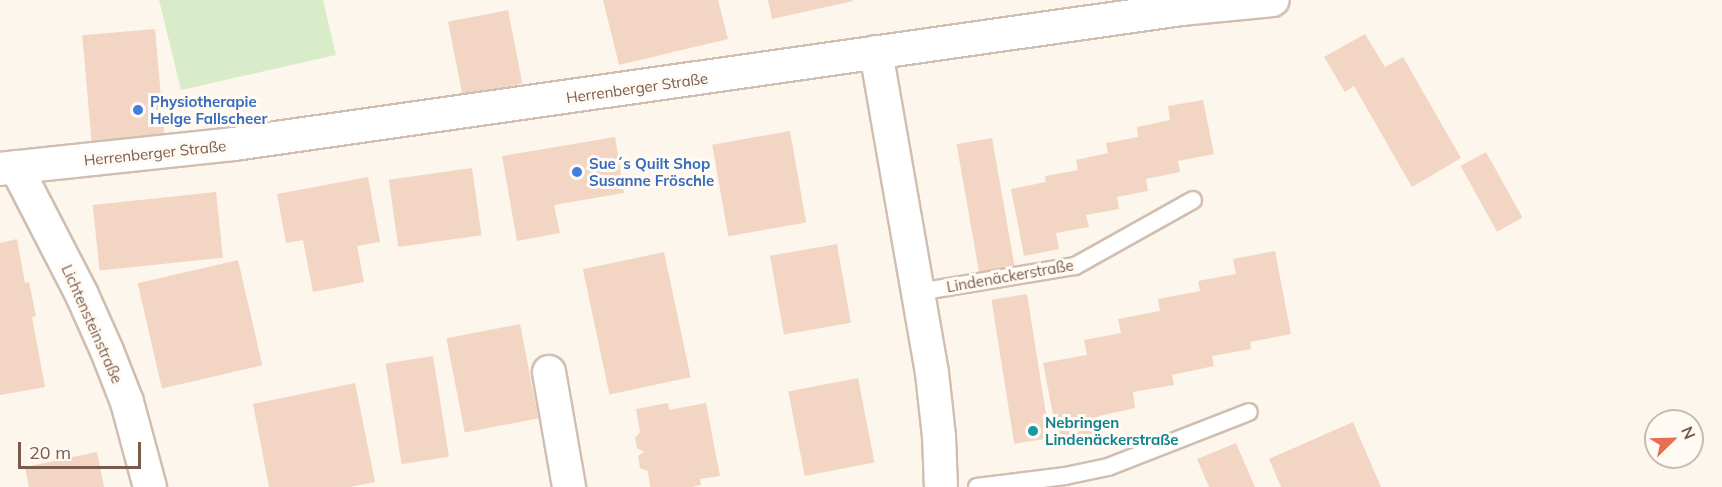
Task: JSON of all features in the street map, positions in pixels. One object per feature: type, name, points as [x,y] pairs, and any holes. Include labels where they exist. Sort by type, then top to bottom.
[{"type":"street","name":"Herrenberger Straße","points":[[8,168],[331,131],[876,52],[1180,5],[1273,0]]},
{"type":"street","points":[[876,52],[937,415],[941,487]]},
{"type":"street","name":"Lichtensteinstraße","points":[[8,168],[82,295],[107,351],[127,402],[150,487]]},
{"type":"street","points":[[549,372],[570,487]]},
{"type":"lane","name":"Lindenäckerstraße","points":[[918,292],[1075,266],[1193,200]]},
{"type":"lane","points":[[977,487],[1108,467],[1249,412]]},
{"type":"green space","points":[[159,0],[323,0],[336,55],[181,90]]},
{"type":"building","points":[[603,0],[718,0],[728,39],[619,65]]},
{"type":"building","points":[[768,0],[853,0],[853,1],[772,19]]},
{"type":"building","points":[[508,10],[522,84],[462,95],[448,22]]},
{"type":"building","points":[[155,29],[164,138],[92,144],[82,35]]},
{"type":"building","points":[[1365,34],[1385,67],[1403,57],[1461,158],[1412,187],[1354,86],[1345,92],[1324,57]]},
{"type":"building","points":[[1203,100],[1214,154],[1178,161],[1180,172],[1146,179],[1148,191],[1117,197],[1119,209],[1086,215],[1089,227],[1056,233],[1059,249],[1024,256],[1011,189],[1046,182],[1045,176],[1078,170],[1076,160],[1108,153],[1106,143],[1138,137],[1137,127],[1170,120],[1168,106]]},
{"type":"building","points":[[790,131],[806,223],[728,236],[712,145]]},
{"type":"building","points":[[615,137],[624,193],[554,205],[560,233],[517,241],[502,156]]},
{"type":"building","points":[[992,138],[1015,268],[979,274],[957,144]]},
{"type":"building","points":[[1486,152],[1522,218],[1497,232],[1461,166]]},
{"type":"building","points":[[472,168],[481,235],[398,247],[389,180]]},
{"type":"building","points":[[368,177],[380,242],[357,246],[364,282],[313,292],[303,240],[286,243],[277,194]]},
{"type":"building","points":[[216,192],[223,258],[100,271],[93,205]]},
{"type":"building","points":[[17,239],[25,283],[29,282],[36,316],[32,317],[45,387],[0,395],[0,243]]},
{"type":"building","points":[[837,244],[851,323],[784,335],[770,256]]},
{"type":"building","points":[[1275,251],[1291,334],[1250,342],[1251,349],[1212,356],[1214,366],[1172,375],[1174,385],[1133,392],[1135,408],[1099,416],[1102,432],[1058,440],[1043,363],[1087,355],[1084,340],[1121,333],[1118,319],[1160,311],[1158,299],[1200,291],[1198,281],[1236,274],[1233,259]]},
{"type":"building","points":[[664,252],[691,377],[609,394],[583,269]]},
{"type":"building","points":[[238,260],[262,365],[162,388],[138,283]]},
{"type":"building","points":[[1027,294],[1050,438],[1014,444],[991,300]]},
{"type":"building","points":[[520,324],[538,418],[465,433],[446,338]]},
{"type":"building","points":[[433,356],[449,457],[402,464],[386,364]]},
{"type":"building","points":[[858,378],[874,462],[805,476],[788,392]]},
{"type":"building","points":[[355,383],[375,482],[350,487],[269,487],[253,404]]},
{"type":"building","points":[[668,403],[669,410],[706,403],[720,476],[700,479],[701,485],[691,487],[650,487],[648,471],[640,468],[638,456],[644,452],[637,448],[635,438],[640,432],[636,409]]},
{"type":"building","points":[[1353,422],[1381,487],[1281,487],[1269,459]]},
{"type":"building","points":[[1236,443],[1255,487],[1209,487],[1197,459]]},
{"type":"building","points":[[97,452],[104,487],[29,487],[25,467]]},
{"type":"place","name":"Physiotherapie Helge Fallscheer","points":[[138,110]]},
{"type":"place","name":"Sue´s Quilt Shop Susanne Fröschle","points":[[577,172]]},
{"type":"place","name":"Nebringen Lindenäckerstraße","points":[[1033,431]]}]
